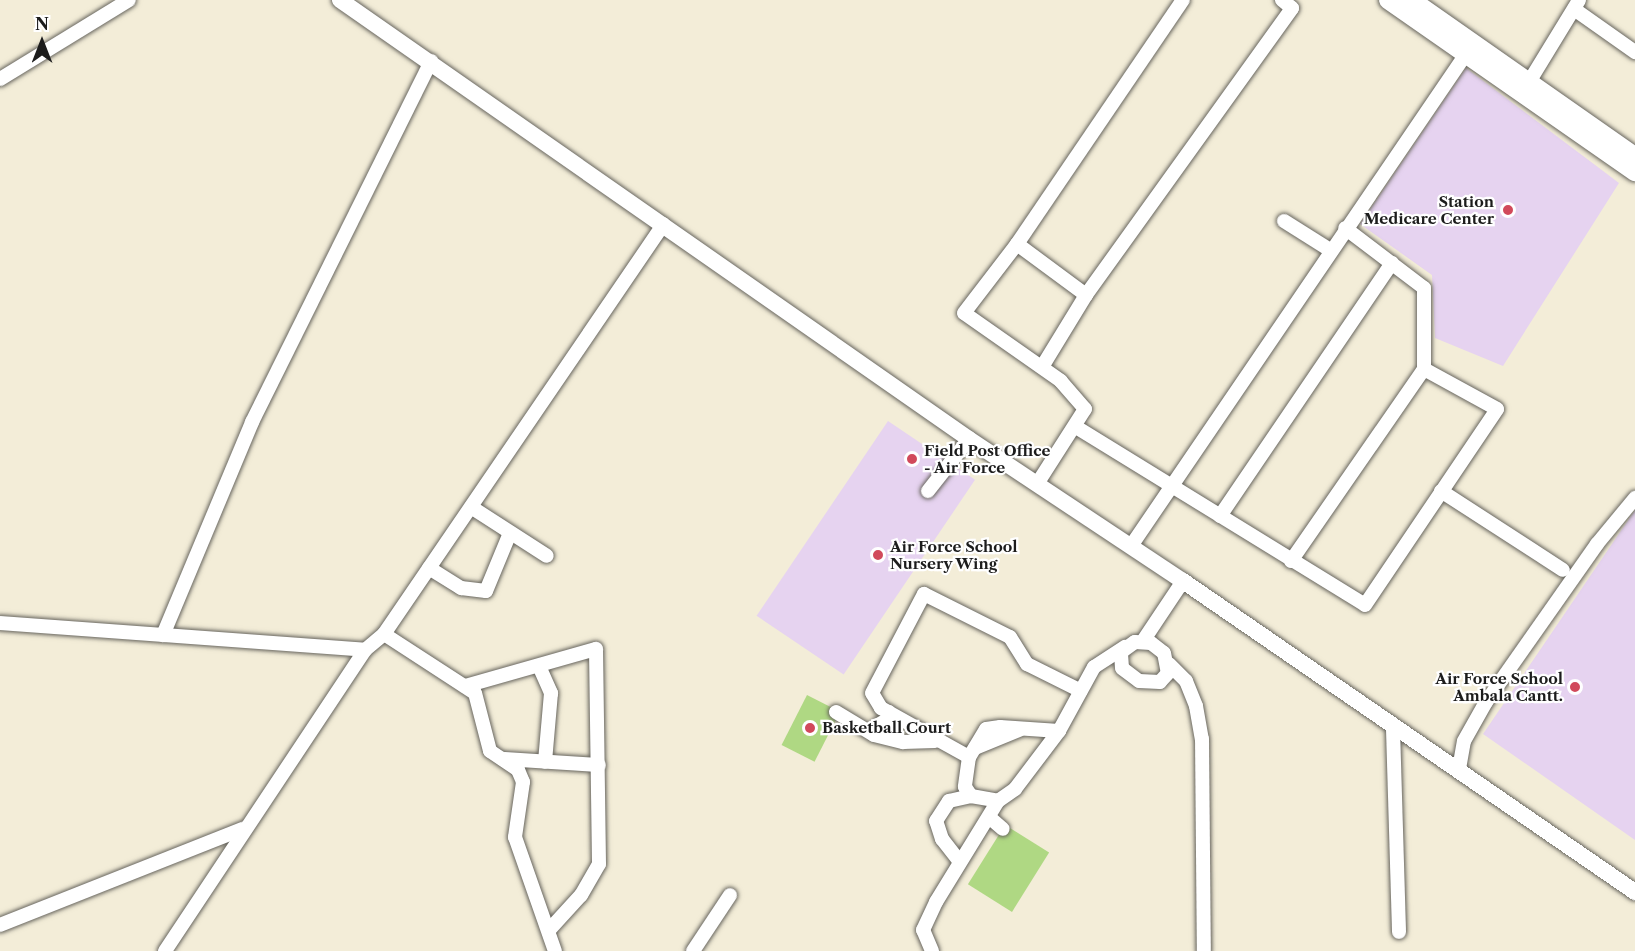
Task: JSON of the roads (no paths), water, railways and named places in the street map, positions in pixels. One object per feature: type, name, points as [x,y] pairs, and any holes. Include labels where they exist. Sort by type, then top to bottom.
[{"type":"main road","points":[[1388,0],[1635,172]]},
{"type":"main road","points":[[1412,0],[1635,156]]},
{"type":"street","points":[[0,79],[129,0]]},
{"type":"street","points":[[340,0],[431,61],[969,439],[1183,581],[1393,729],[1459,769],[1635,892]]},
{"type":"street","points":[[1037,484],[1076,427],[1085,409],[1081,399],[1042,367],[964,313],[1017,244],[1183,0]]},
{"type":"street","points":[[1042,367],[1086,295],[1292,8],[1282,0]]},
{"type":"street","points":[[1530,82],[1576,5],[1635,52]]},
{"type":"street","points":[[1131,546],[1330,250],[1466,54]]},
{"type":"street","points":[[163,635],[252,422],[431,61]]},
{"type":"street","points":[[1284,221],[1330,250]]},
{"type":"street","points":[[165,951],[243,829],[365,650],[384,634],[664,224]]},
{"type":"street","points":[[1291,561],[1424,369],[1424,288],[1345,228]]},
{"type":"street","points":[[1017,244],[1086,295]]},
{"type":"street","points":[[1220,516],[1392,263]]},
{"type":"street","points":[[1076,427],[1365,605],[1497,409],[1424,369]]},
{"type":"street","points":[[928,491],[969,439]]},
{"type":"street","points":[[1442,491],[1563,570]]},
{"type":"street","points":[[1459,769],[1464,741],[1486,702],[1597,544],[1635,498]]},
{"type":"street","points":[[471,507],[547,556]]},
{"type":"street","points":[[429,568],[461,588],[486,591],[510,532]]},
{"type":"street","points":[[1143,641],[1183,581]]},
{"type":"street","points":[[943,743],[889,712],[872,693],[924,594],[1010,637],[1027,664],[1081,691]]},
{"type":"street","points":[[0,623],[365,650]]},
{"type":"street","points":[[384,634],[475,693],[490,751],[518,770],[523,782],[515,837],[550,929],[555,951]]},
{"type":"street","points":[[932,951],[923,930],[960,862],[998,801],[1015,789],[1059,731],[1095,667],[1125,646],[1143,641],[1159,648],[1169,664],[1185,681],[1196,706],[1202,739],[1204,951]]},
{"type":"street","points":[[1125,646],[1120,663],[1126,673],[1139,681],[1160,682],[1168,673],[1169,664]]},
{"type":"street","points":[[465,686],[596,649],[599,864],[581,895],[550,929]]},
{"type":"street","points":[[539,666],[551,693],[545,762]]},
{"type":"street","points":[[836,712],[886,737],[943,743],[972,752]]},
{"type":"street","points":[[886,737],[878,725],[890,718],[889,712]]},
{"type":"street","points":[[971,796],[965,787],[972,752],[986,729],[1059,731]]},
{"type":"street","points":[[1393,729],[1399,932]]},
{"type":"street","points":[[504,759],[599,765]]},
{"type":"street","points":[[960,862],[942,839],[936,821],[950,801],[971,796],[998,801]]},
{"type":"street","points":[[988,817],[1003,829]]},
{"type":"street","points":[[0,925],[243,829]]},
{"type":"street","points":[[693,951],[730,895]]},
{"type":"place","name":"Station Medicare Center","points":[[1508,210]]},
{"type":"place","name":"Field Post Office - Air Force","points":[[912,459]]},
{"type":"place","name":"Air Force School Nursery Wing","points":[[878,555]]},
{"type":"place","name":"Air Force School Ambala Cantt.","points":[[1575,687]]},
{"type":"place","name":"Basketball Court","points":[[810,728]]}]
